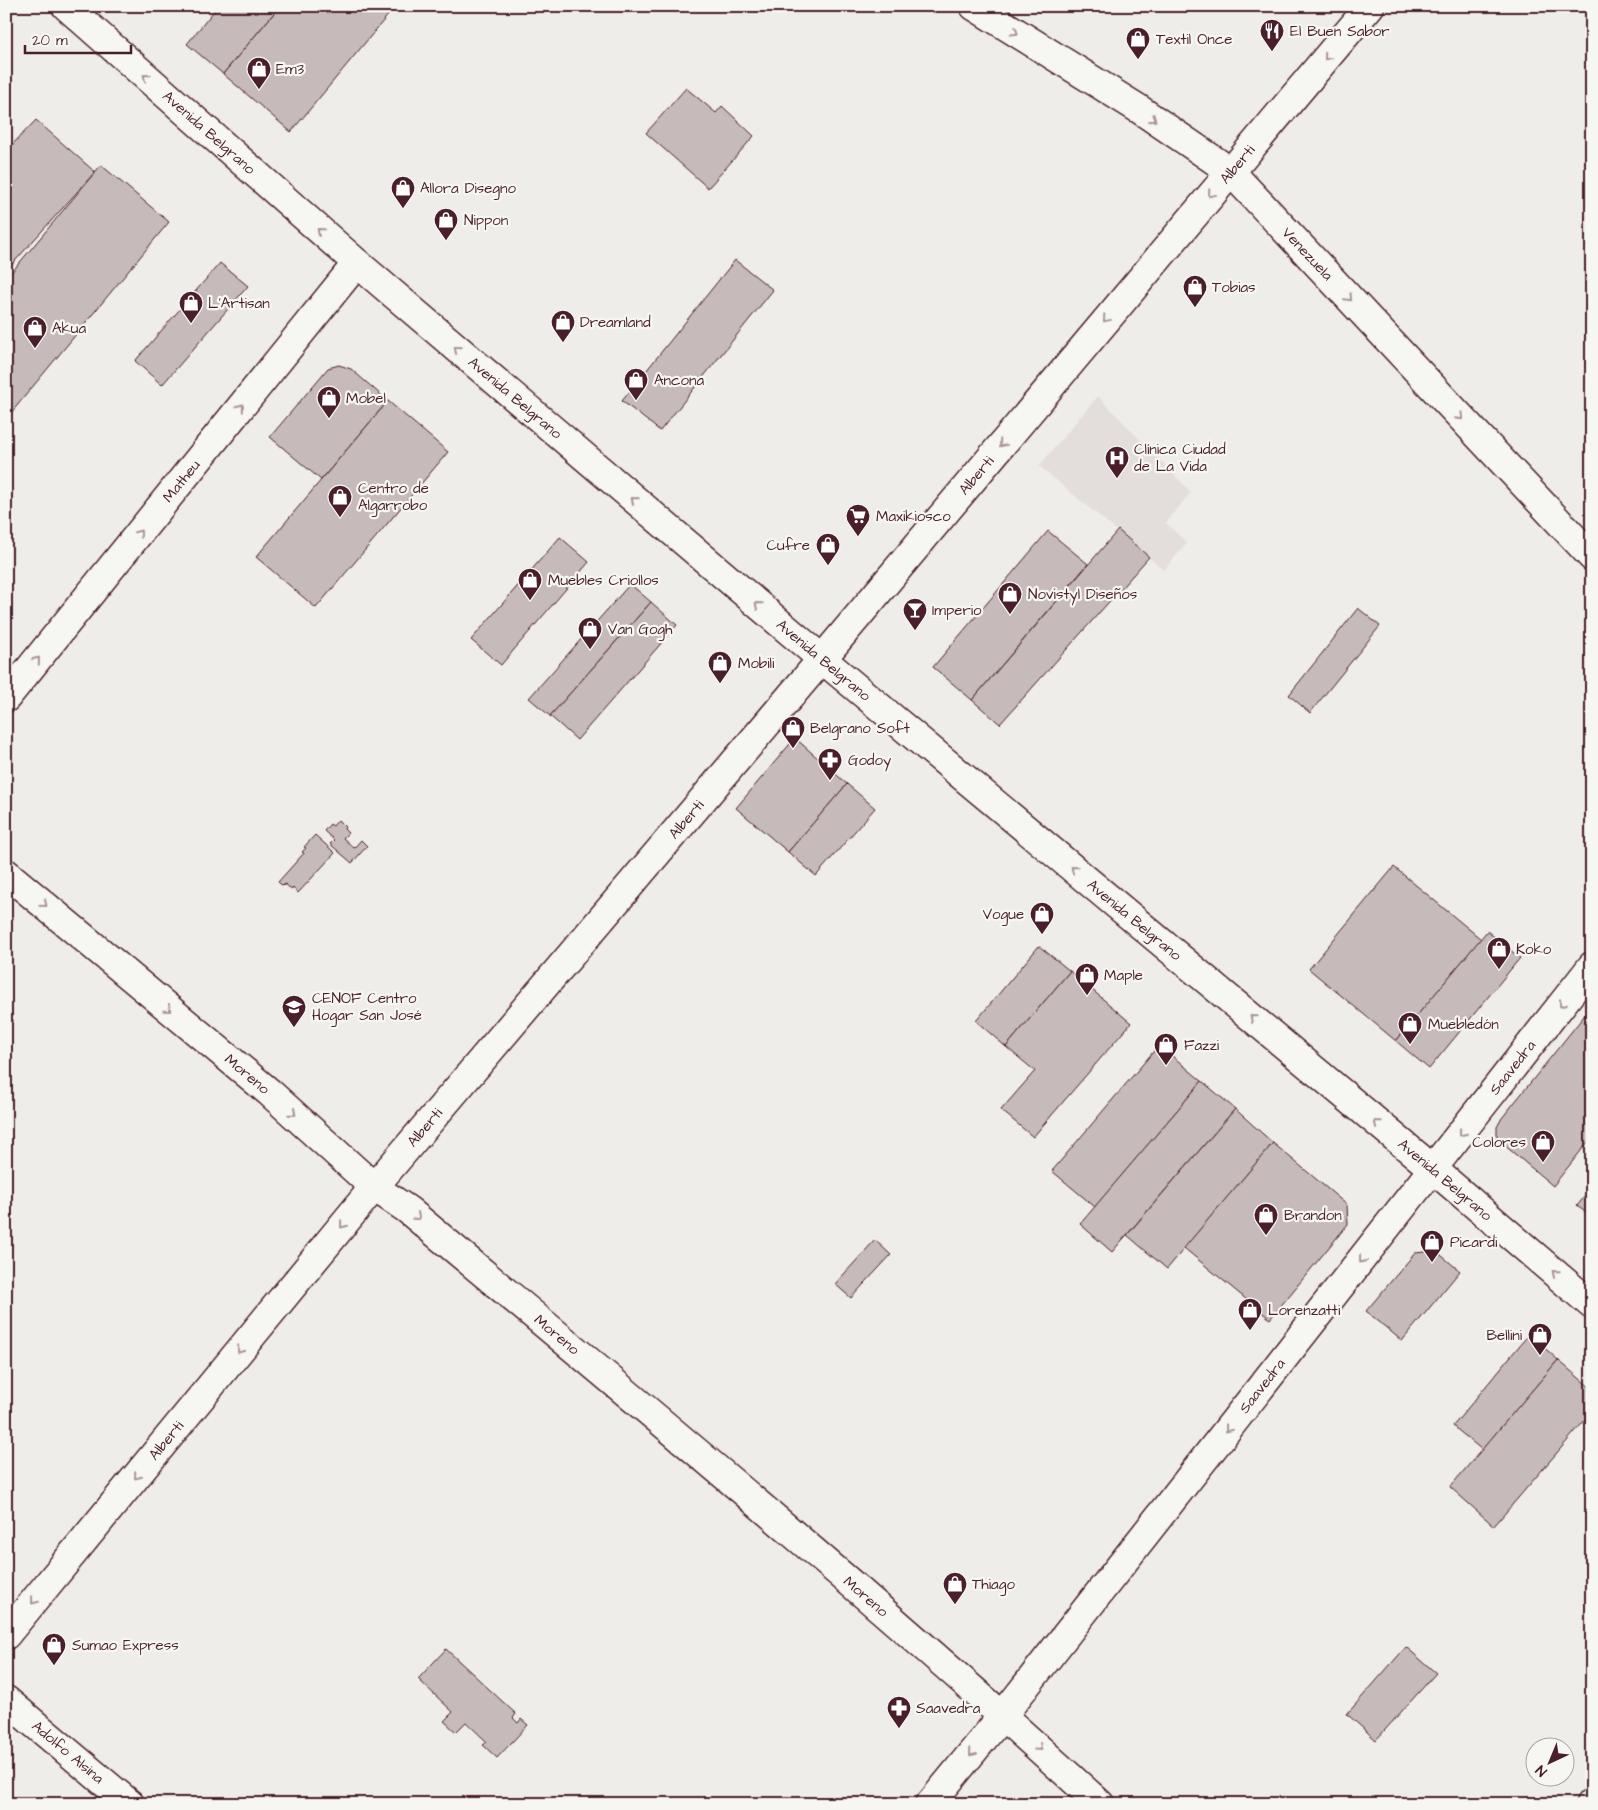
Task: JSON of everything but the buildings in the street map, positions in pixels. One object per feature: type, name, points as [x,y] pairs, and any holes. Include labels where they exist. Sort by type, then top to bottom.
[{"type":"street","name":"Avenida Belgrano","points":[[66,6],[356,263],[822,660],[1433,1169],[1592,1305]]},
{"type":"street","name":"Venezuela","points":[[974,6],[1139,109],[1230,171],[1592,557]]},
{"type":"street","name":"Alberti","points":[[6,1635],[374,1187],[822,660],[1370,6]]},
{"type":"street","name":"Matheu","points":[[6,698],[356,263]]},
{"type":"street","name":"Moreno","points":[[6,873],[268,1092],[374,1187],[408,1210],[735,1484],[1003,1715],[1100,1804]]},
{"type":"street","name":"Saavedra","points":[[930,1804],[1003,1715],[1592,966]]},
{"type":"street","name":"Adolfo Alsina","points":[[6,1700],[130,1804]]},
{"type":"shaded area","name":"Clínica Ciudad de La Vida","points":[[1098,396],[1191,492],[1166,523],[1187,543],[1164,570],[1039,466]]},
{"type":"place","name":"El Buen Sabor","points":[[1272,52]]},
{"type":"place","name":"Textil Once","points":[[1138,60]]},
{"type":"place","name":"Em3","points":[[259,90]]},
{"type":"place","name":"Allora Disegno","points":[[403,209]]},
{"type":"place","name":"Nippon","points":[[446,241]]},
{"type":"place","name":"Tobias","points":[[1195,308]]},
{"type":"place","name":"L'Artisan","points":[[191,324]]},
{"type":"place","name":"Dreamland","points":[[563,343]]},
{"type":"place","name":"Akua","points":[[35,349]]},
{"type":"place","name":"Ancona","points":[[636,401]]},
{"type":"place","name":"Mobel","points":[[329,419]]},
{"type":"place","name":"Clínica Ciudad de La Vida","points":[[1117,479]]},
{"type":"place","name":"Centro de Algarrobo","points":[[340,518]]},
{"type":"place","name":"Maxikiosco","points":[[858,537]]},
{"type":"place","name":"Cufre","points":[[828,566]]},
{"type":"place","name":"Muebles Criollos","points":[[530,601]]},
{"type":"place","name":"Novistyl Diseños","points":[[1010,615]]},
{"type":"place","name":"Imperio","points":[[915,631]]},
{"type":"place","name":"Van Gogh","points":[[590,650]]},
{"type":"place","name":"Mobili","points":[[720,684]]},
{"type":"place","name":"Belgrano Soft","points":[[793,749]]},
{"type":"place","name":"Godoy","points":[[830,781]]},
{"type":"place","name":"Vogue","points":[[1042,935]]},
{"type":"place","name":"Koko","points":[[1499,970]]},
{"type":"place","name":"Maple","points":[[1087,996]]},
{"type":"place","name":"CENOF Centro Hogar San José","points":[[294,1028]]},
{"type":"place","name":"Muebledón","points":[[1410,1045]]},
{"type":"place","name":"Fazzi","points":[[1166,1066]]},
{"type":"place","name":"Colores","points":[[1543,1163]]},
{"type":"place","name":"Brandon","points":[[1266,1236]]},
{"type":"place","name":"Picardi","points":[[1432,1263]]},
{"type":"place","name":"Lorenzatti","points":[[1250,1331]]},
{"type":"place","name":"Bellini","points":[[1540,1356]]},
{"type":"place","name":"Thiago","points":[[955,1605]]},
{"type":"place","name":"Sumao Express","points":[[54,1666]]},
{"type":"place","name":"Saavedra","points":[[899,1729]]}]
